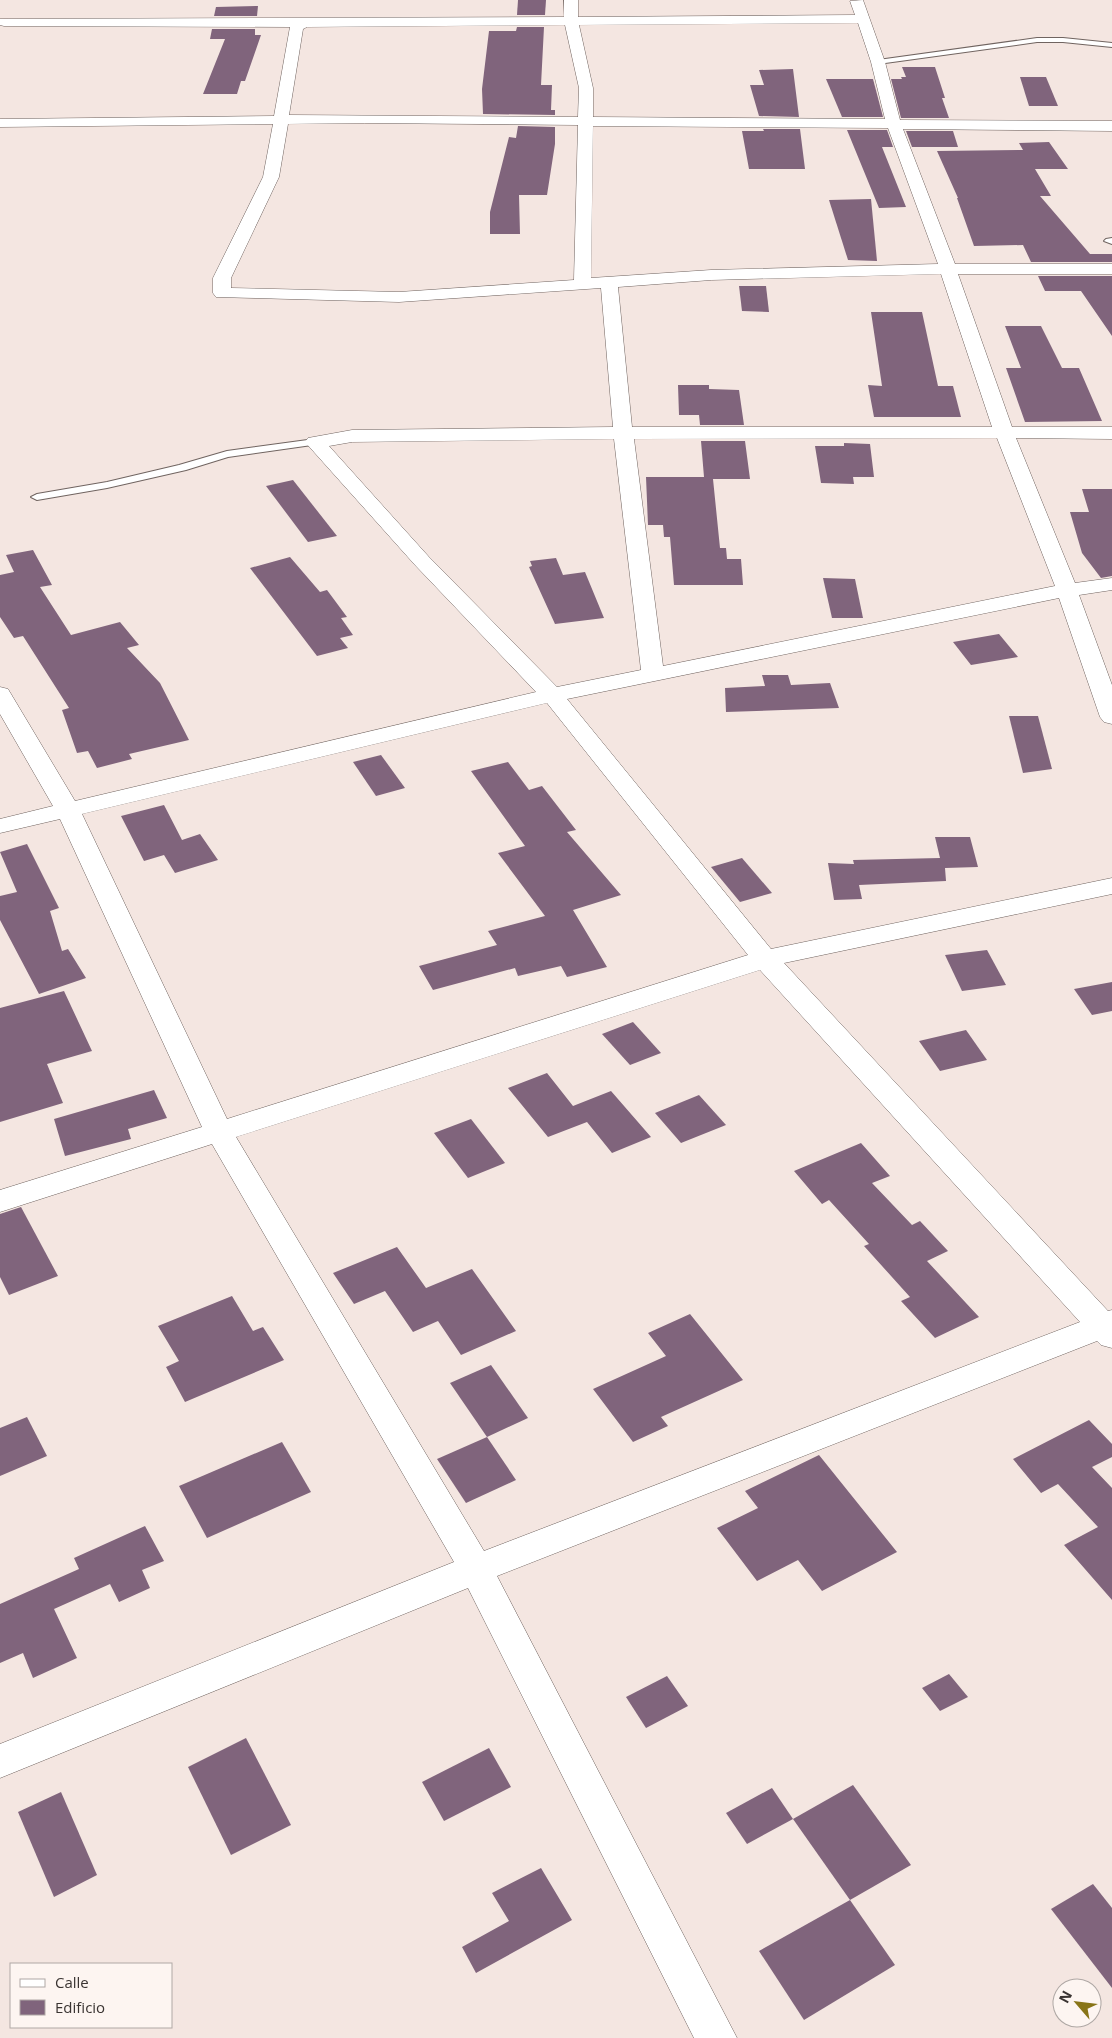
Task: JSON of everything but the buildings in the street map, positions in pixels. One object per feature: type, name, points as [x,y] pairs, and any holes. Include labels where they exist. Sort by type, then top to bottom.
[{"type":"street","points":[[571,0],[571,21],[586,88],[582,284]]},
{"type":"street","points":[[857,0],[878,62],[894,124],[948,269],[1004,432],[1067,590],[1112,717]]},
{"type":"street","points":[[12,7],[2,25],[863,19]]},
{"type":"street","points":[[305,23],[297,27],[270,177],[222,278],[222,293],[398,297],[711,275],[948,269],[1112,269]]},
{"type":"street","points":[[0,124],[280,119],[584,120],[1112,126]]},
{"type":"street","points":[[610,282],[623,432],[653,674]]},
{"type":"street","points":[[315,442],[352,436],[623,432],[1112,433]]},
{"type":"street","points":[[0,1761],[476,1570],[1109,1328],[765,959],[552,695],[422,561],[315,442]]},
{"type":"street","points":[[0,826],[552,695],[1067,590],[1112,584]]},
{"type":"street","points":[[0,694],[68,810],[219,1132],[476,1570],[716,2038]]},
{"type":"street","points":[[0,1201],[765,959],[1112,886]]},
{"type":"lane","points":[[878,62],[1037,40],[1063,40],[1112,45]]},
{"type":"lane","points":[[37,497],[172,470],[227,454],[315,442]]}]
